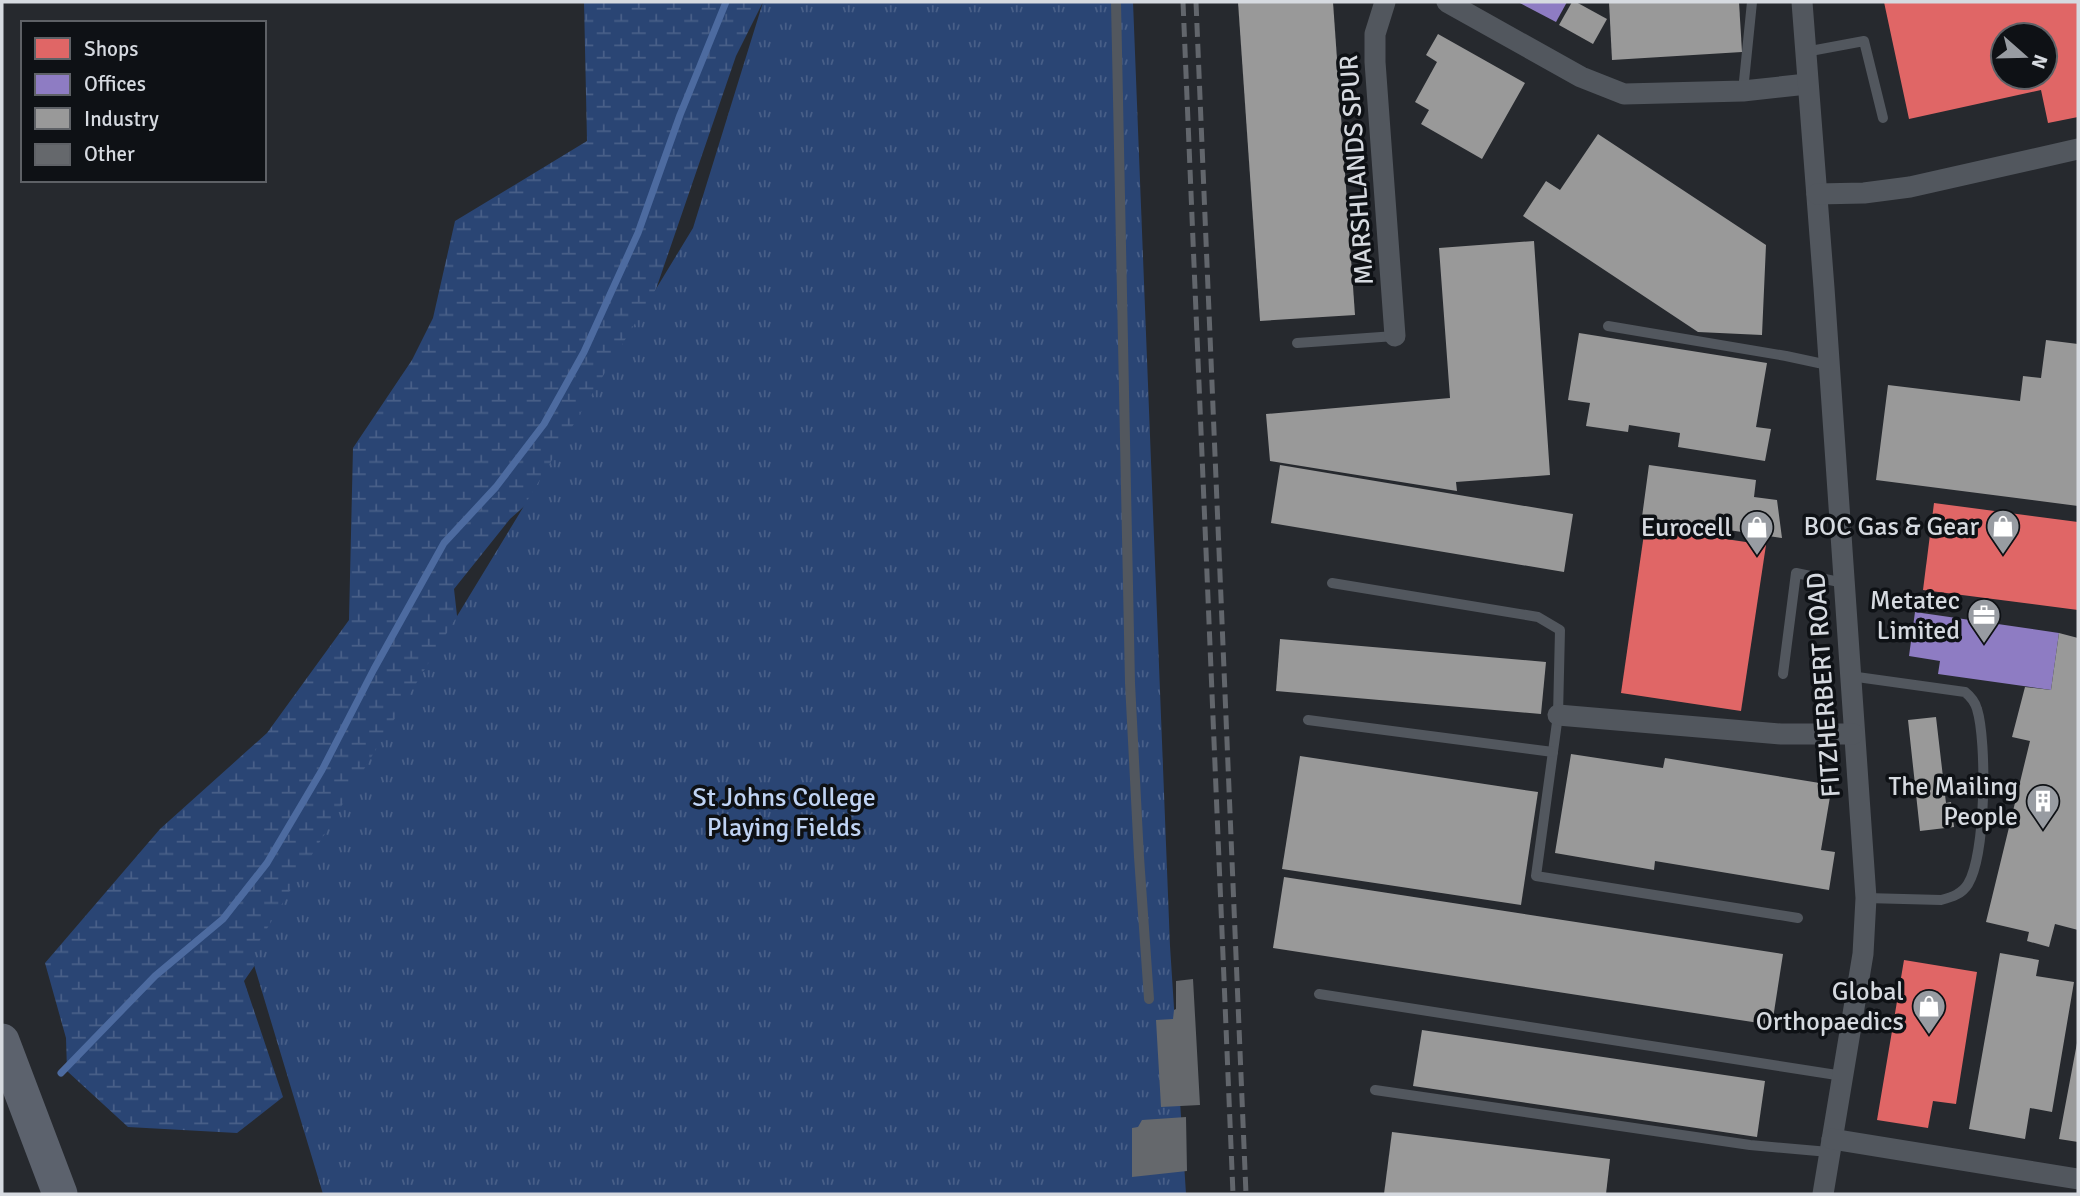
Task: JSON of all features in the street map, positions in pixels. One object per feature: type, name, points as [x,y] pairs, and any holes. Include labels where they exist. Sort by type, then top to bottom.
[{"type":"highway","points":[[2,1041],[60,1194]]},
{"type":"street","name":"MARSHLANDS SPUR","points":[[1385,2],[1375,34],[1375,62],[1395,336]]},
{"type":"street","points":[[1447,2],[1581,77],[1624,94],[1744,90],[1807,84]]},
{"type":"street","name":"FITZHERBERT ROAD","points":[[1802,2],[1866,898],[1863,954],[1823,1194]]},
{"type":"street","points":[[1817,194],[1864,194],[1910,187],[2078,149]]},
{"type":"street","points":[[1558,715],[1781,734],[1853,734]]},
{"type":"street","points":[[1831,1146],[2078,1179]]},
{"type":"lane","points":[[1116,2],[1130,694],[1149,999]]},
{"type":"lane","points":[[1744,90],[1752,2]]},
{"type":"lane","points":[[1805,52],[1864,41],[1884,118]]},
{"type":"lane","points":[[1608,326],[1828,365]]},
{"type":"lane","points":[[1297,343],[1395,336]]},
{"type":"lane","points":[[1783,674],[1796,573],[1844,583]]},
{"type":"lane","points":[[1332,583],[1538,617],[1560,630],[1558,715],[1536,876],[1798,918]]},
{"type":"lane","points":[[1850,676],[1965,692],[1971,696],[1977,708],[1982,750],[1983,811],[1978,853],[1969,882],[1962,892],[1941,900],[1866,898]]},
{"type":"lane","points":[[1308,720],[1553,752]]},
{"type":"lane","points":[[1319,993],[1843,1076]]},
{"type":"lane","points":[[1375,1090],[1750,1146],[1831,1146]]},
{"type":"green space","points":[[584,2],[763,2],[736,56],[630,365],[574,462],[510,519],[454,589],[462,660],[366,806],[244,981],[283,1097],[237,1133],[128,1127],[67,1071],[66,1038],[45,963],[160,829],[267,733],[349,620],[353,448],[412,360],[433,318],[455,221],[587,141]]},
{"type":"green space","name":"St Johns College Playing Fields","points":[[763,2],[1133,2],[1170,946],[1186,1194],[323,1194],[251,955],[693,228]]},
{"type":"building: Shops","points":[[1884,2],[2078,2],[2078,117],[2048,123],[2041,91],[2059,91],[2059,21],[1989,21],[1989,91],[2036,91],[1909,119]]},
{"type":"building: Shops","name":"BOC Gas & Gear","points":[[1934,503],[2078,522],[2078,610],[1923,590]]},
{"type":"building: Shops","points":[[1645,527],[1766,545],[1741,711],[1621,693]]},
{"type":"building: Shops","name":"Global Orthopaedics","points":[[1904,960],[1977,972],[1956,1104],[1933,1101],[1928,1128],[1877,1120]]},
{"type":"building: Offices","points":[[1518,2],[1567,2],[1556,22]]},
{"type":"building: Offices","name":"Metatec Limited","points":[[1915,612],[2059,633],[2051,690],[1938,674],[1940,661],[1909,656]]},
{"type":"building: Industry","points":[[1238,2],[1333,2],[1355,315],[1260,321]]},
{"type":"building: Industry","points":[[1572,2],[1607,19],[1593,44],[1559,25]]},
{"type":"building: Industry","points":[[1609,2],[1739,2],[1742,52],[1612,60]]},
{"type":"building: Industry","points":[[1438,34],[1525,83],[1482,159],[1421,124],[1429,110],[1415,102],[1437,62],[1426,55]]},
{"type":"building: Industry","points":[[1598,134],[1766,245],[1762,335],[1698,332],[1523,216],[1546,181],[1560,190]]},
{"type":"building: Industry","points":[[1534,241],[1550,475],[1456,482],[1457,491],[1270,461],[1266,414],[1450,398],[1439,248]]},
{"type":"building: Industry","points":[[1579,333],[1767,363],[1756,427],[1771,429],[1765,461],[1678,447],[1680,433],[1629,425],[1628,432],[1586,426],[1590,403],[1568,400]]},
{"type":"building: Industry","points":[[2046,340],[2078,344],[2078,506],[1876,480],[1888,385],[2020,401],[2023,376],[2041,378]]},
{"type":"building: Industry","points":[[1280,465],[1573,514],[1564,572],[1271,523]]},
{"type":"building: Industry","points":[[1649,465],[1756,480],[1754,497],[1777,500],[1782,538],[1642,517]]},
{"type":"building: Industry","name":"The Mailing People","points":[[2059,633],[2078,638],[2078,930],[2055,924],[2049,947],[2027,941],[2029,932],[1986,922],[2030,741],[2012,737],[2025,687],[2051,690]]},
{"type":"building: Industry","points":[[1280,639],[1546,662],[1541,714],[1276,691]]},
{"type":"building: Industry","points":[[1936,717],[1946,803],[1951,802],[1954,827],[1920,831],[1908,720]]},
{"type":"building: Industry","points":[[1571,754],[1663,768],[1665,758],[1832,785],[1821,850],[1835,852],[1829,890],[1655,861],[1654,870],[1555,853]]},
{"type":"building: Industry","points":[[1300,756],[1538,792],[1521,905],[1282,869]]},
{"type":"building: Industry","points":[[1284,877],[1783,954],[1772,1025],[1273,948]]},
{"type":"building: Industry","points":[[2000,953],[2039,960],[2036,976],[2074,982],[2052,1112],[2030,1108],[2025,1139],[1969,1129]]},
{"type":"building: Industry","points":[[1422,1030],[1765,1081],[1757,1137],[1413,1086]]},
{"type":"building: Industry","points":[[2078,1043],[2078,1142],[2059,1139]]},
{"type":"building: Industry","points":[[1392,1132],[1610,1159],[1606,1194],[1384,1194]]},
{"type":"building: Other","points":[[1193,979],[1200,1105],[1161,1107],[1156,1020],[1173,1019],[1176,1009],[1176,981]]},
{"type":"building: Other","points":[[1186,1117],[1187,1171],[1132,1177],[1132,1128],[1138,1127],[1142,1120]]},
{"type":"waterway","points":[[61,1073],[155,976],[223,919],[267,863],[322,770],[444,543],[496,487],[544,424],[584,352],[638,233],[680,115],[726,2]]},
{"type":"railway","points":[[1183,2],[1233,1194]]},
{"type":"railway","points":[[1196,2],[1246,1194]]},
{"type":"place","name":"BOC Gas & Gear","points":[[2003,556]]},
{"type":"place","name":"Eurocell","points":[[1757,557]]},
{"type":"place","name":"Metatec Limited","points":[[1984,645]]},
{"type":"place","name":"The Mailing People","points":[[2043,831]]},
{"type":"place","name":"Global Orthopaedics","points":[[1929,1036]]}]
